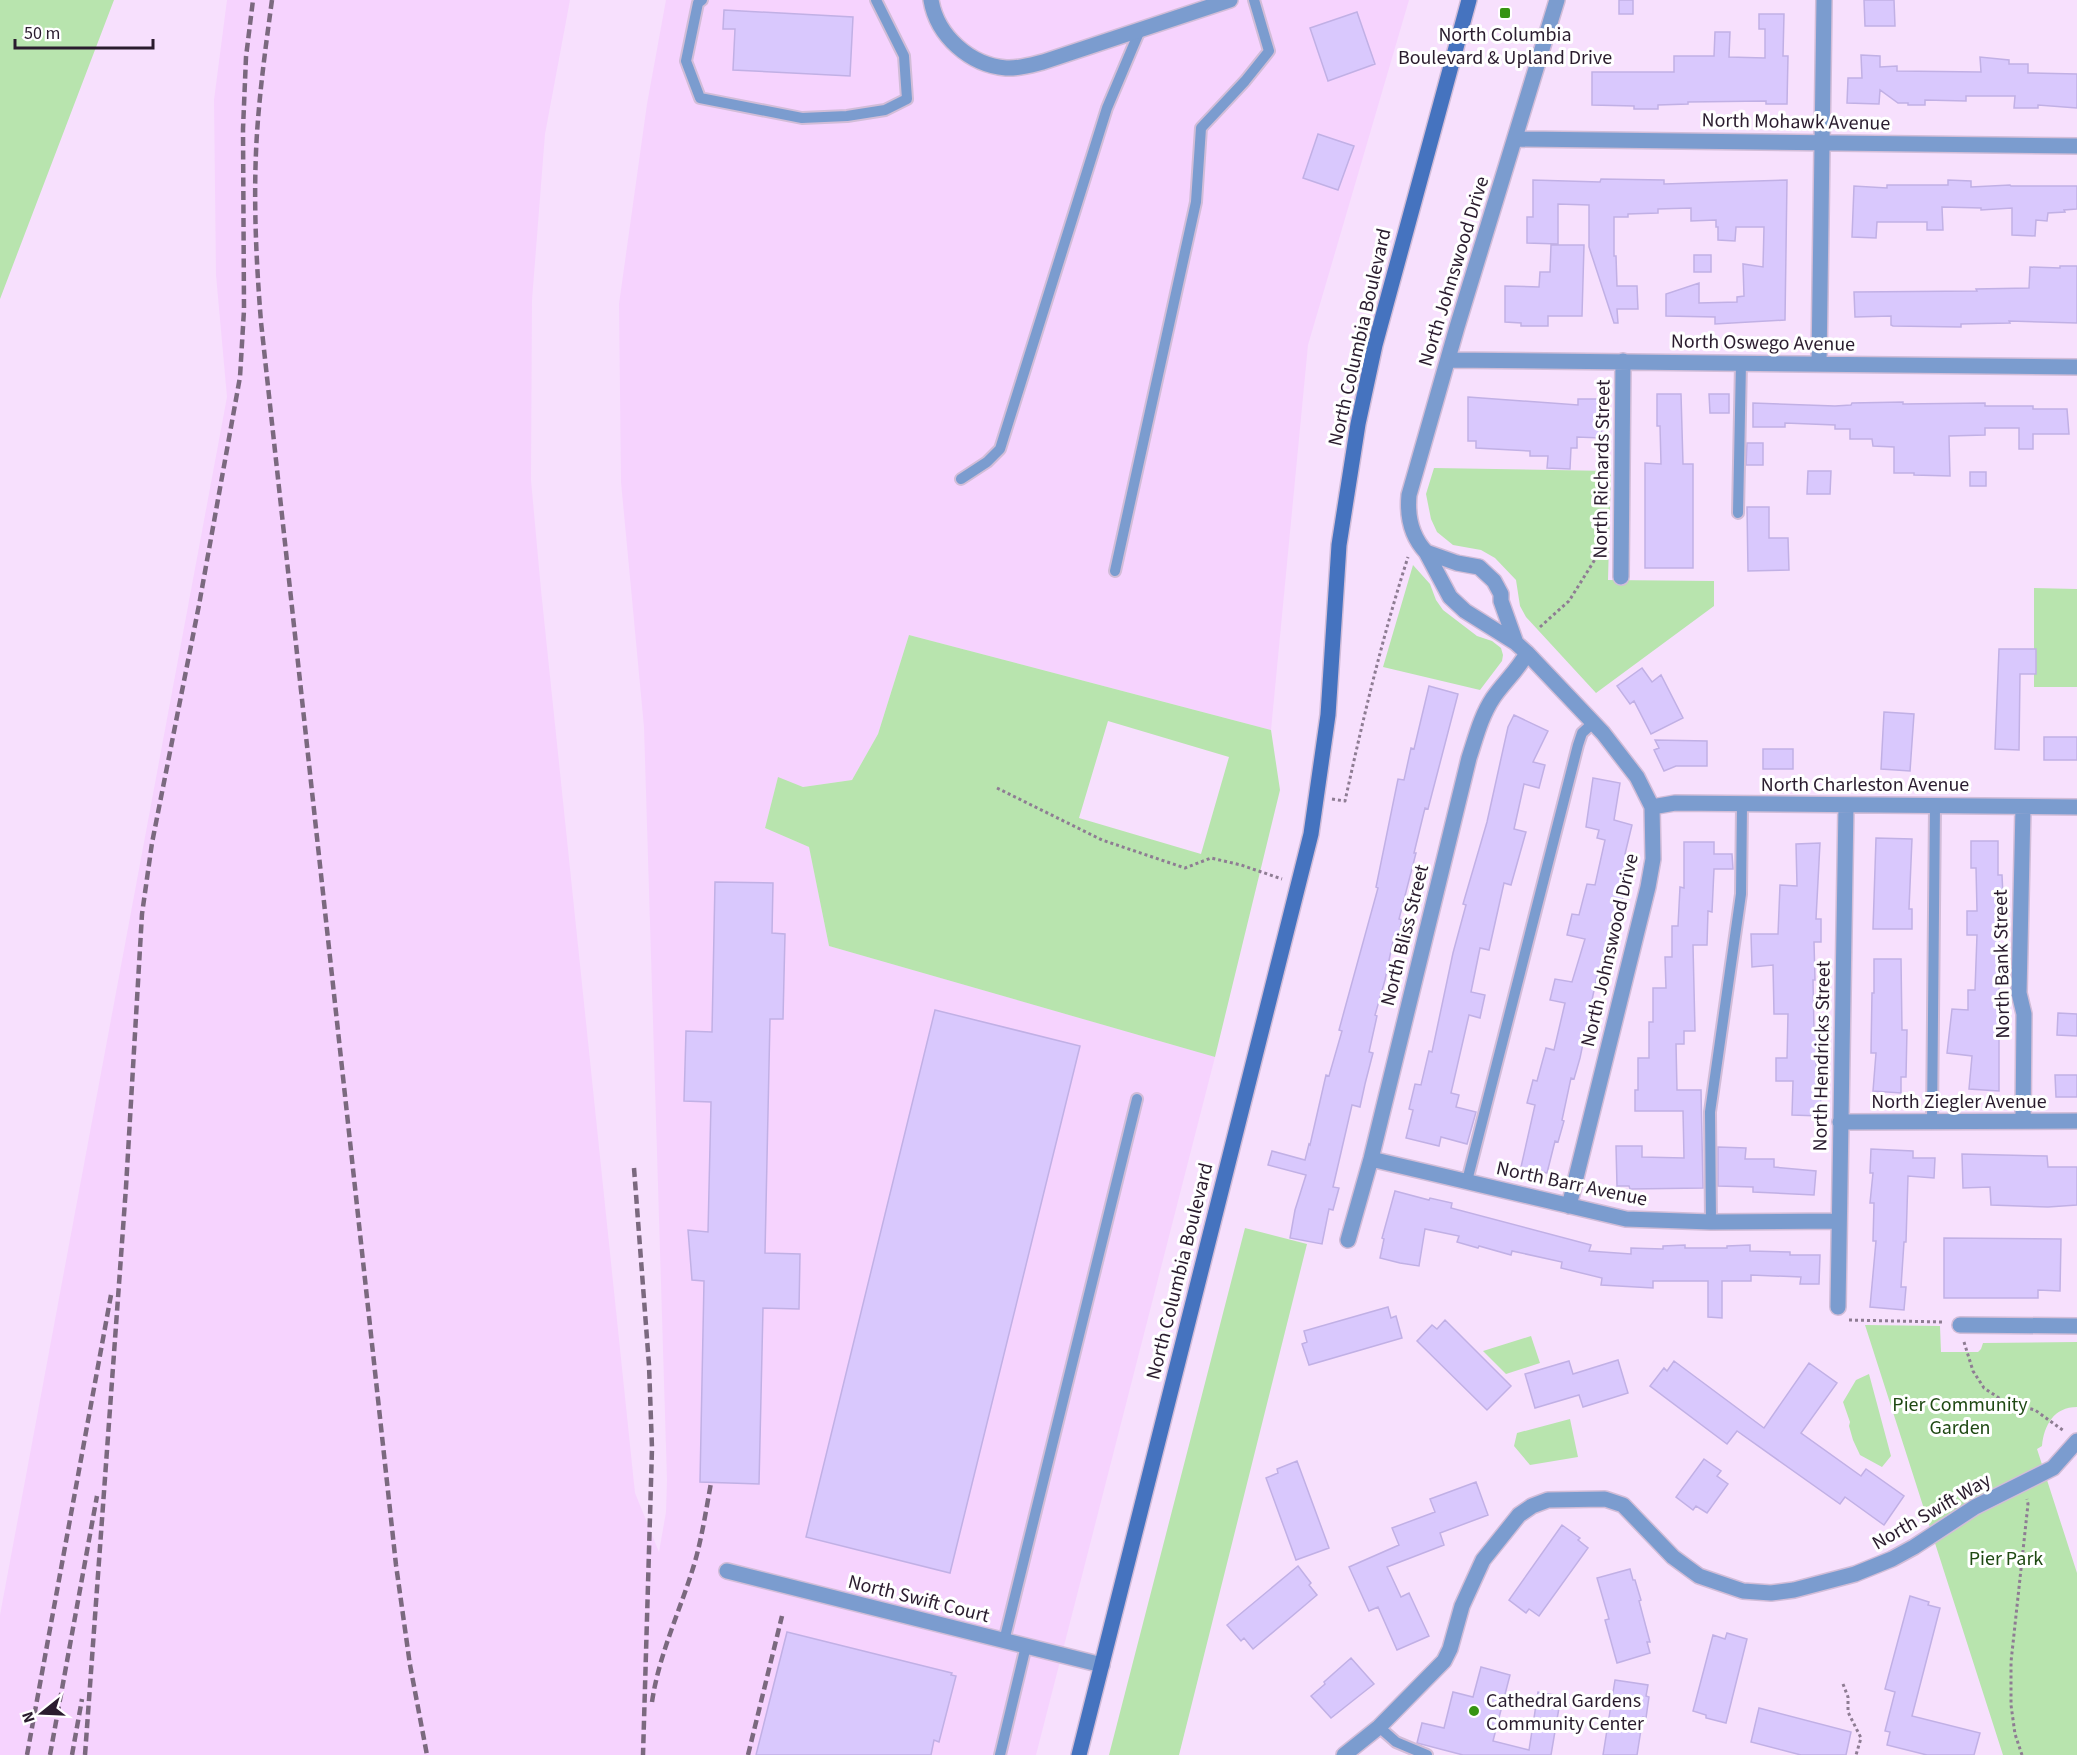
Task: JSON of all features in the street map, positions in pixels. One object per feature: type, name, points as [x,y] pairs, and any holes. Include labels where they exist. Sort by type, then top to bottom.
[{"type":"main road","name":"North Columbia Boulevard","points":[[1078,1755],[1298,884],[1317,797],[1333,669],[1339,545],[1358,424],[1375,345],[1469,0]]},
{"type":"street","points":[[931,0],[940,27],[956,46],[972,58],[1007,68],[1043,62],[1230,0]]},
{"type":"street","points":[[1819,364],[1824,0]]},
{"type":"street","name":"North Johnswood Drive","points":[[1554,1],[1448,360],[1408,505],[1411,529],[1456,603],[1522,648],[1593,723],[1631,768],[1646,792],[1652,807],[1653,859],[1648,887],[1569,1206]]},
{"type":"street","name":"North Mohawk Avenue","points":[[1515,138],[2077,146]]},
{"type":"street","name":"North Oswego Avenue","points":[[1448,360],[2077,367]]},
{"type":"street","name":"North Richards Street","points":[[1621,577],[1623,362]]},
{"type":"street","name":"North Johnswood Drive","points":[[1426,552],[1479,567],[1490,577],[1498,587],[1501,601],[1522,648]]},
{"type":"street","points":[[1445,587],[1448,574],[1463,564]]},
{"type":"street","points":[[1479,620],[1492,615],[1501,601]]},
{"type":"street","name":"North Bliss Street","points":[[1348,1240],[1371,1159],[1468,758],[1483,716],[1494,697],[1518,668],[1522,648]]},
{"type":"street","name":"North Charleston Avenue","points":[[1652,807],[1670,803],[2077,807]]},
{"type":"street","name":"North Hendricks Street","points":[[1838,1307],[1846,805]]},
{"type":"street","name":"North Bank Street","points":[[2023,807],[2019,993],[2024,1014],[2023,1121]]},
{"type":"street","name":"North Ziegler Avenue","points":[[1840,1122],[2077,1121]]},
{"type":"street","name":"North Barr Avenue","points":[[1371,1159],[1633,1220],[1839,1221]]},
{"type":"street","points":[[1960,1325],[2077,1326]]},
{"type":"street","name":"North Swift Way","points":[[1344,1755],[1379,1727],[1444,1661],[1450,1649],[1462,1606],[1483,1560],[1519,1515],[1532,1506],[1548,1500],[1572,1498],[1605,1499],[1623,1505],[1674,1557],[1699,1576],[1743,1591],[1771,1593],[1794,1590],[1872,1568],[1914,1547],[1975,1507],[2053,1468],[2077,1441]]},
{"type":"street","name":"North Swift Court","points":[[727,1571],[1102,1665]]},
{"type":"lane","points":[[702,0],[698,3],[686,60],[700,98],[802,118],[848,116],[885,110],[907,99],[904,56],[876,0]]},
{"type":"lane","points":[[1115,571],[1196,202],[1201,128],[1245,81],[1269,51],[1254,0]]},
{"type":"lane","points":[[962,479],[987,462],[1000,449],[1107,108],[1140,30]]},
{"type":"lane","points":[[1738,513],[1742,363]]},
{"type":"lane","points":[[1467,1181],[1578,745],[1582,733],[1593,723]]},
{"type":"lane","points":[[1711,1222],[1710,1112],[1741,894],[1742,804]]},
{"type":"lane","points":[[1932,1122],[1935,805]]},
{"type":"lane","points":[[1004,1641],[1137,1099]]},
{"type":"lane","points":[[999,1755],[1026,1646]]},
{"type":"lane","points":[[1379,1727],[1396,1742],[1427,1755]]},
{"type":"path","points":[[1540,627],[1569,601],[1599,553],[1606,548],[1621,544]]},
{"type":"path","points":[[1317,797],[1346,801],[1368,696],[1408,556],[1405,549]]},
{"type":"path","points":[[997,788],[1102,840],[1185,868],[1211,858],[1241,865],[1298,884]]},
{"type":"path","points":[[1838,1307],[1849,1320],[1939,1321],[1960,1325]]},
{"type":"path","points":[[1967,1352],[1973,1371],[1984,1388],[1999,1399],[2035,1410],[2050,1420]]},
{"type":"path","points":[[2022,1755],[2015,1734],[2010,1705],[2011,1662],[2028,1504],[2024,1483]]},
{"type":"path","points":[[1843,1684],[1848,1697],[1848,1712],[1861,1738],[1856,1755]]},
{"type":"shaded area","points":[[227,0],[570,0],[545,134],[532,300],[531,480],[635,1493],[659,1552],[666,1512],[667,1480],[644,727],[621,482],[619,304],[647,104],[666,0],[1409,0],[1308,345],[1271,730],[909,635],[878,734],[852,780],[803,787],[778,778],[765,828],[809,847],[829,946],[1215,1057],[1036,1755],[0,1755],[0,1615],[227,397],[216,275],[214,100]]},
{"type":"green space","points":[[0,0],[114,0],[0,299]]},
{"type":"green space","points":[[1434,468],[1611,471],[1608,580],[1714,581],[1714,606],[1596,693],[1526,617],[1520,606],[1516,580],[1495,558],[1481,550],[1453,545],[1437,532],[1431,519],[1426,494]]},
{"type":"green space","points":[[1413,565],[1430,584],[1443,610],[1477,636],[1492,641],[1501,648],[1502,661],[1480,690],[1383,667]]},
{"type":"green space","points":[[2034,588],[2077,589],[2077,687],[2034,687]]},
{"type":"green space","points":[[909,635],[1271,730],[1280,790],[1215,1057],[829,946],[809,847],[765,828],[778,777],[803,787],[852,780],[878,734]],"holes":[[[1108,721],[1229,757],[1201,854],[1079,818]]]},
{"type":"green space","points":[[1245,1228],[1307,1244],[1179,1755],[1109,1755]]},
{"type":"green space","points":[[1865,1325],[1940,1326],[1941,1352],[1978,1352],[1983,1343],[2077,1342],[2077,1407],[2062,1410],[2056,1414],[2048,1424],[2042,1446],[2037,1449],[2077,1573],[2077,1755],[2003,1755]]},
{"type":"green space","points":[[1531,1336],[1540,1363],[1506,1374],[1483,1351]]},
{"type":"green space","points":[[1869,1374],[1891,1456],[1882,1467],[1860,1455],[1853,1440],[1843,1402],[1856,1380]]},
{"type":"green space","points":[[1570,1419],[1578,1457],[1530,1465],[1514,1446],[1517,1433]]},
{"type":"building","points":[[1619,0],[1633,0],[1633,14],[1619,14]]},
{"type":"building","points":[[1864,0],[1894,0],[1895,26],[1865,26]]},
{"type":"building","points":[[724,10],[853,17],[850,76],[733,70],[735,29],[723,29]]},
{"type":"building","points":[[1357,12],[1375,64],[1328,81],[1310,28]]},
{"type":"building","points":[[1759,14],[1784,14],[1783,56],[1788,56],[1787,104],[1766,104],[1766,101],[1688,102],[1688,104],[1658,105],[1658,109],[1592,105],[1592,72],[1674,72],[1674,56],[1714,56],[1715,32],[1730,32],[1729,57],[1765,58],[1765,29],[1759,29]]},
{"type":"building","points":[[1861,55],[1880,56],[1880,67],[1897,66],[1897,71],[1981,72],[1980,57],[2009,60],[2009,64],[2028,64],[2028,73],[2077,74],[2077,108],[2038,105],[2038,108],[2014,108],[2015,96],[1966,96],[1966,101],[1925,100],[1925,105],[1908,105],[1908,103],[1898,103],[1880,90],[1879,104],[1847,103],[1848,78],[1862,78]]},
{"type":"building","points":[[1318,134],[1354,146],[1338,190],[1303,178]]},
{"type":"building","points":[[1601,179],[1664,180],[1664,184],[1787,180],[1785,320],[1715,324],[1715,317],[1666,316],[1666,294],[1699,283],[1699,303],[1737,302],[1737,297],[1744,296],[1743,264],[1763,267],[1764,227],[1736,227],[1735,241],[1718,240],[1716,220],[1691,221],[1691,208],[1658,209],[1658,213],[1614,217],[1617,286],[1637,286],[1638,309],[1617,309],[1618,323],[1614,323],[1589,247],[1589,205],[1558,204],[1558,244],[1527,243],[1527,217],[1533,217],[1533,180],[1600,182]]},
{"type":"building","points":[[1948,180],[1971,181],[1971,187],[2077,186],[2077,209],[2048,213],[2047,221],[2036,220],[2035,236],[2012,235],[2012,208],[1981,210],[1981,208],[1942,207],[1943,230],[1927,230],[1927,222],[1877,222],[1876,238],[1852,237],[1854,186],[1887,188],[1887,185],[1948,185]]},
{"type":"building","points":[[1551,245],[1584,245],[1582,316],[1548,316],[1548,326],[1521,326],[1521,323],[1505,322],[1505,286],[1539,287],[1540,272],[1550,272]]},
{"type":"building","points":[[1694,255],[1711,255],[1711,272],[1694,272]]},
{"type":"building","points":[[2060,266],[2077,266],[2077,323],[2009,321],[2010,323],[1961,324],[1961,327],[1893,326],[1891,316],[1855,317],[1854,292],[1977,291],[1976,289],[2029,288],[2030,267],[2060,268]]},
{"type":"building","points":[[1657,394],[1681,394],[1683,464],[1693,464],[1693,568],[1645,568],[1645,463],[1661,464],[1660,426],[1657,426]]},
{"type":"building","points":[[1709,394],[1729,394],[1729,413],[1710,413]]},
{"type":"building","points":[[1468,397],[1578,405],[1578,399],[1604,399],[1601,438],[1577,437],[1577,448],[1571,448],[1570,469],[1547,468],[1548,456],[1530,456],[1530,451],[1476,448],[1476,441],[1468,441]]},
{"type":"building","points":[[1903,402],[1903,404],[1985,403],[1985,406],[2067,409],[2069,434],[2033,434],[2033,449],[2019,449],[2019,428],[1985,428],[1985,435],[1949,436],[1950,476],[1894,473],[1894,447],[1873,446],[1872,439],[1850,439],[1850,429],[1835,429],[1835,425],[1785,423],[1785,427],[1753,427],[1753,403],[1835,406],[1852,403]]},
{"type":"building","points":[[1747,443],[1763,443],[1763,465],[1746,465]]},
{"type":"building","points":[[1808,471],[1831,471],[1830,494],[1807,494]]},
{"type":"building","points":[[1970,472],[1986,472],[1986,486],[1970,486]]},
{"type":"building","points":[[1747,507],[1769,507],[1769,538],[1788,538],[1789,570],[1748,571]]},
{"type":"building","points":[[1999,649],[2036,649],[2036,674],[2020,674],[2019,750],[1995,749]]},
{"type":"building","points":[[1642,668],[1652,682],[1661,675],[1683,718],[1651,734],[1634,701],[1630,704],[1617,686]]},
{"type":"building","points":[[1429,686],[1458,694],[1428,809],[1425,808],[1399,919],[1402,920],[1397,942],[1393,941],[1375,1015],[1377,1016],[1369,1052],[1373,1053],[1360,1107],[1352,1105],[1333,1187],[1339,1188],[1333,1210],[1329,1209],[1322,1244],[1290,1238],[1295,1210],[1306,1175],[1268,1165],[1272,1151],[1305,1160],[1326,1075],[1329,1076],[1342,1031],[1339,1030],[1378,888],[1376,887],[1398,779],[1404,780]]},
{"type":"building","points":[[1884,712],[1914,714],[1910,771],[1881,769]]},
{"type":"building","points":[[1514,715],[1548,731],[1533,762],[1545,765],[1539,788],[1524,784],[1514,829],[1526,832],[1511,885],[1504,883],[1489,950],[1480,948],[1471,992],[1485,995],[1480,1018],[1469,1015],[1451,1093],[1459,1095],[1456,1107],[1476,1112],[1467,1144],[1441,1137],[1439,1146],[1406,1138],[1413,1110],[1409,1109],[1415,1084],[1421,1085],[1429,1051],[1432,1052],[1453,953],[1466,905],[1463,904],[1487,822],[1508,727]]},
{"type":"building","points":[[2044,737],[2077,737],[2077,760],[2044,760]]},
{"type":"building","points":[[1655,740],[1707,741],[1707,766],[1676,766],[1664,771],[1654,750],[1659,748]]},
{"type":"building","points":[[1763,749],[1793,749],[1793,769],[1763,769]]},
{"type":"building","points":[[1593,778],[1620,783],[1614,820],[1632,825],[1620,892],[1624,893],[1618,914],[1613,913],[1603,955],[1606,956],[1600,977],[1597,976],[1580,1058],[1574,1079],[1571,1078],[1562,1120],[1564,1121],[1558,1142],[1555,1141],[1547,1173],[1521,1167],[1535,1105],[1527,1103],[1533,1080],[1537,1081],[1546,1048],[1554,1050],[1565,1003],[1550,1000],[1555,979],[1572,982],[1585,939],[1567,935],[1572,914],[1579,915],[1587,884],[1595,885],[1605,840],[1597,838],[1599,830],[1586,827]]},
{"type":"building","points":[[1876,838],[1912,839],[1909,909],[1912,909],[1912,929],[1873,929]]},
{"type":"building","points":[[1971,841],[1998,841],[1998,875],[2002,875],[2003,896],[2000,896],[1999,952],[2003,953],[2001,976],[1999,975],[1999,1091],[1969,1089],[1972,1056],[1947,1053],[1952,1009],[1968,1010],[1968,990],[1975,990],[1977,935],[1967,935],[1967,911],[1977,911],[1976,868],[1971,868]]},
{"type":"building","points":[[1684,842],[1714,842],[1714,854],[1732,854],[1733,869],[1714,869],[1712,912],[1708,911],[1707,945],[1693,945],[1695,1031],[1684,1031],[1684,1044],[1676,1044],[1677,1090],[1701,1090],[1703,1188],[1630,1189],[1629,1186],[1617,1186],[1616,1146],[1642,1146],[1642,1157],[1684,1158],[1683,1111],[1635,1111],[1635,1090],[1638,1090],[1638,1058],[1649,1058],[1649,1022],[1653,1022],[1653,988],[1666,988],[1665,957],[1672,957],[1672,926],[1678,926],[1680,887],[1684,888]]},
{"type":"building","points":[[1820,843],[1816,919],[1821,919],[1821,942],[1814,942],[1815,980],[1813,980],[1814,1030],[1820,1031],[1820,1048],[1816,1048],[1816,1095],[1821,1095],[1820,1116],[1792,1115],[1793,1081],[1776,1081],[1776,1058],[1787,1058],[1788,1014],[1774,1014],[1773,965],[1752,967],[1751,934],[1778,934],[1780,885],[1797,886],[1796,844]]},
{"type":"building","points":[[715,882],[773,883],[772,933],[785,934],[783,1019],[770,1019],[765,1253],[800,1254],[799,1309],[763,1308],[759,1484],[700,1482],[704,1281],[692,1280],[688,1230],[708,1232],[711,1102],[684,1101],[686,1031],[712,1032]]},
{"type":"building","points":[[1874,959],[1901,959],[1902,1030],[1907,1030],[1906,1077],[1901,1077],[1901,1093],[1873,1091],[1876,1053],[1871,1053]]},
{"type":"building","points":[[935,1010],[1080,1046],[950,1573],[806,1537]]},
{"type":"building","points":[[2058,1013],[2077,1014],[2077,1036],[2057,1035]]},
{"type":"building","points":[[2055,1075],[2077,1075],[2077,1097],[2056,1097]]},
{"type":"building","points":[[1718,1147],[1746,1148],[1745,1159],[1774,1159],[1774,1167],[1816,1171],[1814,1195],[1753,1192],[1753,1187],[1718,1186]]},
{"type":"building","points":[[1871,1149],[1913,1151],[1913,1158],[1935,1158],[1934,1178],[1908,1176],[1906,1242],[1904,1242],[1901,1287],[1906,1287],[1904,1310],[1870,1307],[1876,1241],[1873,1241],[1874,1203],[1870,1203],[1873,1173],[1870,1173]]},
{"type":"building","points":[[1962,1154],[2047,1156],[2048,1167],[2077,1167],[2077,1205],[2048,1207],[1991,1205],[1990,1187],[1963,1188]]},
{"type":"building","points":[[1395,1191],[1429,1200],[1430,1198],[1452,1203],[1451,1208],[1591,1245],[1589,1251],[1631,1254],[1631,1248],[1663,1249],[1663,1246],[1685,1245],[1685,1248],[1727,1248],[1727,1246],[1750,1245],[1750,1251],[1820,1255],[1819,1284],[1800,1284],[1801,1277],[1751,1275],[1751,1281],[1722,1281],[1722,1318],[1708,1317],[1708,1281],[1653,1281],[1653,1288],[1601,1285],[1602,1278],[1561,1268],[1562,1262],[1512,1251],[1511,1255],[1479,1246],[1478,1248],[1457,1242],[1459,1236],[1425,1229],[1419,1266],[1400,1263],[1380,1258],[1384,1239],[1382,1238]]},
{"type":"building","points":[[1944,1238],[2061,1239],[2060,1291],[2038,1290],[2038,1298],[1944,1298]]},
{"type":"building","points":[[1388,1307],[1391,1318],[1396,1316],[1402,1338],[1309,1365],[1302,1344],[1307,1342],[1304,1331]]},
{"type":"building","points":[[1445,1320],[1511,1386],[1487,1410],[1417,1341],[1432,1325],[1437,1329]]},
{"type":"building","points":[[1618,1360],[1628,1393],[1583,1407],[1579,1395],[1535,1408],[1525,1374],[1569,1361],[1573,1374]]},
{"type":"building","points":[[1674,1361],[1764,1428],[1809,1363],[1837,1383],[1801,1433],[1861,1476],[1866,1469],[1904,1496],[1884,1525],[1845,1497],[1840,1504],[1737,1431],[1727,1444],[1650,1386],[1664,1368],[1667,1371]]},
{"type":"building","points":[[1704,1459],[1721,1471],[1717,1476],[1728,1484],[1707,1513],[1696,1506],[1693,1510],[1676,1497]]},
{"type":"building","points":[[1297,1461],[1329,1548],[1296,1560],[1266,1478],[1278,1473],[1277,1469]]},
{"type":"building","points":[[1476,1482],[1488,1515],[1440,1533],[1444,1545],[1387,1567],[1401,1597],[1409,1593],[1429,1636],[1397,1650],[1378,1607],[1369,1611],[1349,1567],[1399,1545],[1392,1528],[1435,1512],[1430,1499]]},
{"type":"building","points":[[1562,1525],[1580,1538],[1578,1540],[1588,1548],[1539,1616],[1529,1609],[1526,1613],[1509,1600]]},
{"type":"building","points":[[1298,1566],[1317,1595],[1253,1649],[1244,1638],[1241,1641],[1227,1625]]},
{"type":"building","points":[[1630,1569],[1641,1600],[1639,1601],[1650,1642],[1647,1642],[1650,1653],[1617,1663],[1605,1620],[1609,1619],[1597,1578]]},
{"type":"building","points":[[1910,1596],[1940,1608],[1912,1716],[1980,1733],[1974,1755],[1927,1755],[1887,1745],[1890,1732],[1885,1731],[1895,1692],[1885,1689]]},
{"type":"building","points":[[787,1632],[952,1673],[951,1675],[956,1676],[939,1742],[934,1740],[931,1755],[756,1755]]},
{"type":"building","points":[[1727,1633],[1747,1639],[1726,1723],[1706,1718],[1706,1715],[1693,1711],[1713,1635],[1725,1639]]},
{"type":"building","points":[[1351,1658],[1374,1684],[1331,1718],[1311,1696]]},
{"type":"building","points":[[1481,1667],[1510,1675],[1493,1741],[1529,1750],[1538,1692],[1561,1696],[1551,1755],[1463,1755],[1417,1743],[1422,1723],[1444,1728],[1453,1692],[1473,1697]]},
{"type":"building","points":[[1615,1680],[1648,1685],[1646,1718],[1643,1717],[1637,1755],[1603,1755]]},
{"type":"building","points":[[1759,1708],[1851,1732],[1846,1755],[1801,1755],[1751,1742]]},
{"type":"railway","points":[[85,1755],[126,1187],[142,914],[152,843],[199,605],[240,377],[244,310],[243,129],[246,57],[253,0]]},
{"type":"railway","points":[[272,0],[261,83],[255,180],[261,322],[396,1565],[410,1665],[427,1755]]},
{"type":"railway","points":[[634,1168],[649,1365],[652,1448],[643,1755]]},
{"type":"railway","points":[[27,1755],[111,1295]]},
{"type":"railway","points":[[652,1702],[665,1650],[697,1555],[711,1483]]},
{"type":"railway","points":[[50,1755],[97,1496]]},
{"type":"railway","points":[[748,1755],[782,1616]]},
{"type":"railway","points":[[72,1755],[82,1699]]},
{"type":"place","name":"North Columbia Boulevard & Upland Drive","points":[[1505,13]]},
{"type":"place","name":"Cathedral Gardens Community Center","points":[[1474,1711]]},
{"type":"park label","name":"Pier Community Garden","points":[[1960,1416]]},
{"type":"park label","name":"Pier Park","points":[[2006,1558]]}]
